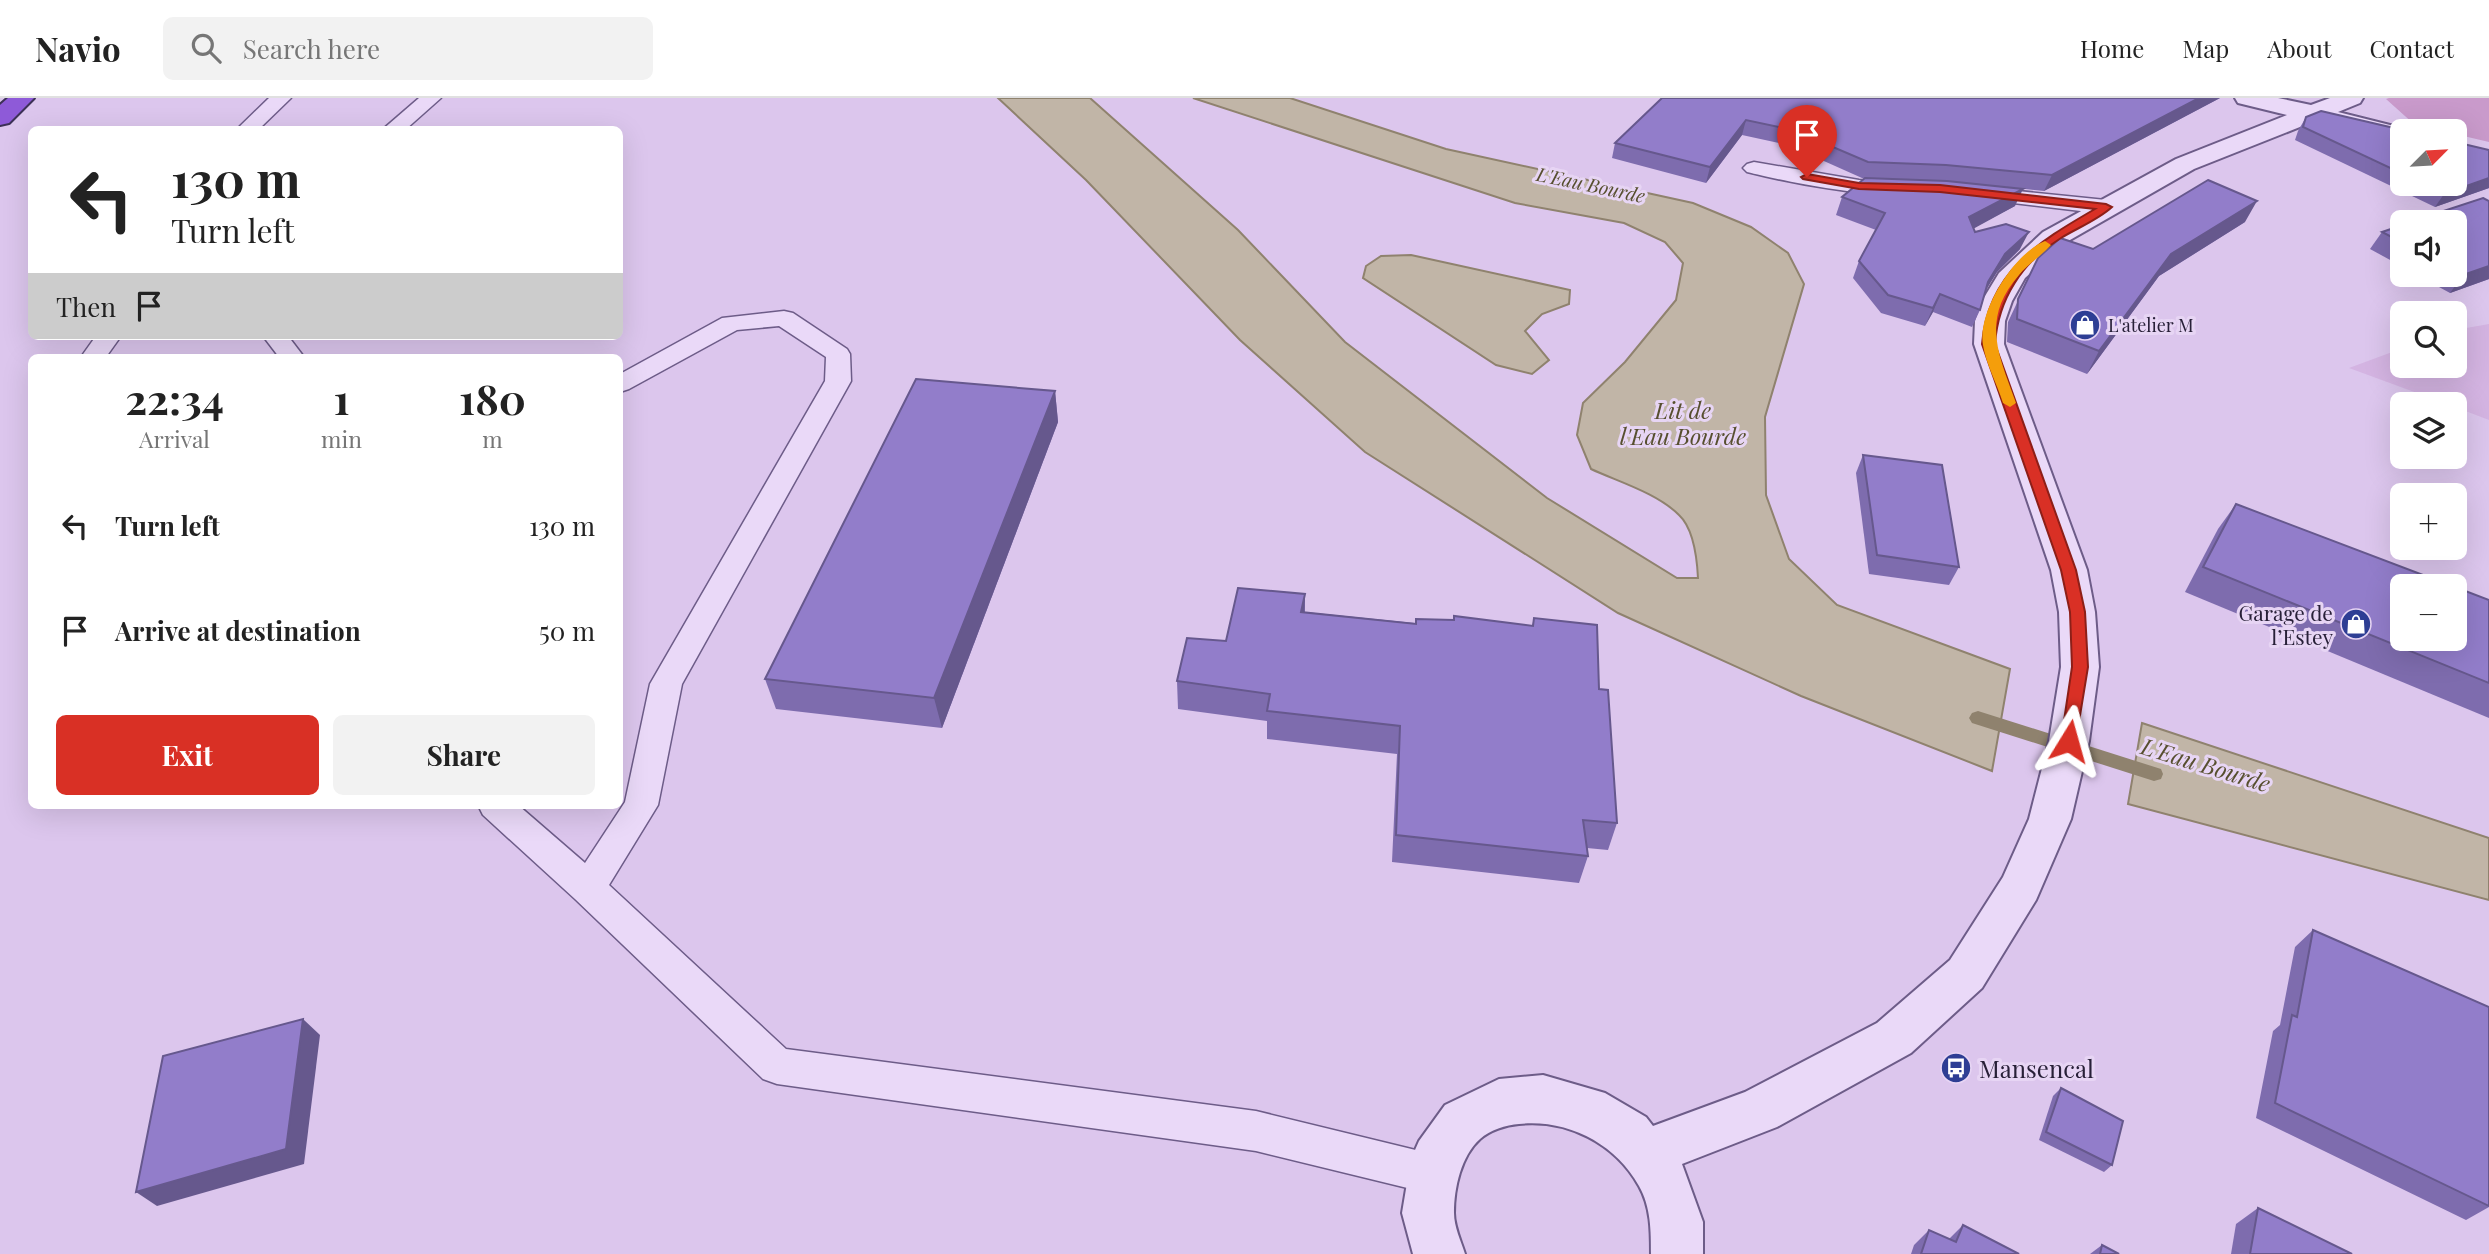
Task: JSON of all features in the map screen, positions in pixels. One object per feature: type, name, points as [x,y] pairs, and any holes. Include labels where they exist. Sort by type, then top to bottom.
[{"type":"highway","points":[[0,118],[22,98]]},
{"type":"street","points":[[2247,98],[2390,131]]},
{"type":"street","points":[[1647,1153],[1760,1110],[1894,1038],[1966,974],[2021,887],[2050,819],[2069,741],[2080,667],[2077,612],[2069,570],[1989,344],[1990,321],[1997,300],[2013,273],[2053,238],[2185,164],[2351,98]]},
{"type":"street","points":[[1439,1254],[1428,1215],[1432,1174],[1446,1140],[1471,1115],[1505,1099],[1542,1096],[1581,1104],[1617,1124],[1647,1153],[1668,1186],[1678,1223],[1677,1254]]},
{"type":"lane","points":[[250,126],[281,98]]},
{"type":"lane","points":[[397,126],[431,98]]},
{"type":"lane","points":[[1754,168],[1859,186],[1926,188]]},
{"type":"lane","points":[[1952,190],[2106,207]]},
{"type":"lane","points":[[588,888],[641,805],[666,684],[838,382],[838,354],[784,318],[731,323],[623,382]]},
{"type":"lane","points":[[95,354],[106,340]]},
{"type":"lane","points":[[278,340],[290,354]]},
{"type":"lane","points":[[499,809],[588,888],[776,1066],[1256,1131],[1432,1174]]},
{"type":"shaded area","points":[[2489,98],[2489,142],[2468,137],[2468,119],[2408,119],[2386,99]]},
{"type":"shaded area","points":[[2489,324],[2489,420],[2467,412],[2467,392],[2414,392],[2349,368],[2390,353],[2390,378],[2467,378],[2467,328]]},
{"type":"water","name":"Lit de l'Eau Bourde","points":[[998,98],[1090,98],[1238,230],[1345,342],[1547,498],[1677,578],[1698,578],[1694,544],[1684,521],[1660,500],[1591,469],[1577,435],[1583,403],[1625,362],[1676,300],[1683,263],[1665,242],[1624,223],[1515,203],[1193,98],[1290,98],[1446,149],[1693,203],[1751,227],[1788,253],[1804,284],[1765,417],[1766,495],[1789,559],[1837,605],[2010,669],[1992,771],[1801,696],[1618,613],[1365,452],[1240,340],[1086,180]]},
{"type":"water","points":[[1411,255],[1570,290],[1569,304],[1542,314],[1525,331],[1549,360],[1532,374],[1496,365],[1363,278],[1366,266],[1381,256]]},
{"type":"water","points":[[2142,723],[2489,838],[2489,900],[2128,804]]},
{"type":"building","points":[[1662,98],[2199,98],[2052,175],[1946,165],[1868,162],[1793,130],[1746,120],[1710,167],[1615,143]]},
{"type":"building","points":[[2321,111],[2390,127],[2390,168],[2303,127],[2306,117]]},
{"type":"building","points":[[2468,145],[2489,150],[2489,178],[2468,185]]},
{"type":"building","points":[[1865,178],[1947,181],[2023,189],[1969,217],[1975,232],[2006,224],[2029,232],[2005,254],[1988,282],[1980,310],[1940,294],[1933,308],[1888,295],[1859,261],[1885,213],[1842,197]]},
{"type":"building","points":[[2208,180],[2257,201],[2171,254],[2099,351],[2017,319],[2018,299],[2038,258],[2060,238],[2093,249]]},
{"type":"building","points":[[2483,198],[2489,201],[2489,266],[2467,274],[2467,210],[2446,210]]},
{"type":"building","points":[[916,379],[1055,391],[934,698],[765,679]]},
{"type":"building","points":[[1863,455],[1942,465],[1959,567],[1877,555]]},
{"type":"building","points":[[2236,504],[2420,574],[2390,574],[2390,643],[2203,567]]},
{"type":"building","points":[[1238,588],[1305,594],[1301,612],[1416,624],[1416,619],[1454,620],[1454,616],[1533,626],[1534,618],[1597,625],[1599,689],[1608,690],[1617,823],[1583,820],[1588,856],[1396,835],[1400,726],[1267,711],[1270,694],[1177,681],[1187,638],[1226,641]]},
{"type":"building","points":[[2467,592],[2489,600],[2489,683],[2410,651],[2467,651]]},
{"type":"building","points":[[2313,930],[2489,1007],[2489,1206],[2275,1103],[2292,1015],[2297,1017]]},
{"type":"building","points":[[303,1019],[286,1149],[136,1192],[163,1056]]},
{"type":"building","points":[[2061,1088],[2123,1121],[2112,1165],[2046,1132]]},
{"type":"building","points":[[2258,1208],[2352,1254],[2250,1254]]},
{"type":"building","points":[[1963,1225],[2019,1254],[1921,1254],[1929,1230],[1956,1242]]},
{"type":"building","points":[[2102,1245],[2119,1254],[2100,1254]]},
{"type":"waterway","name":"L'Eau Bourde","points":[[1978,718],[2154,774]]},
{"type":"slow traffic","points":[[2010,403],[1989,344],[1990,321],[1997,300],[2013,273],[2045,245]]},
{"type":"place","name":"L'atelier M","points":[[2085,325]]},
{"type":"place","name":"Garage de l’Estey","points":[[2356,624]]},
{"type":"place","name":"Mansencal","points":[[1956,1068]]},
{"type":"route","points":[[1807,177],[1859,186],[1940,189],[2106,207],[2053,238],[2013,273],[1997,300],[1990,321],[1989,344],[2069,570],[2077,612],[2080,667],[2069,741]]}]
